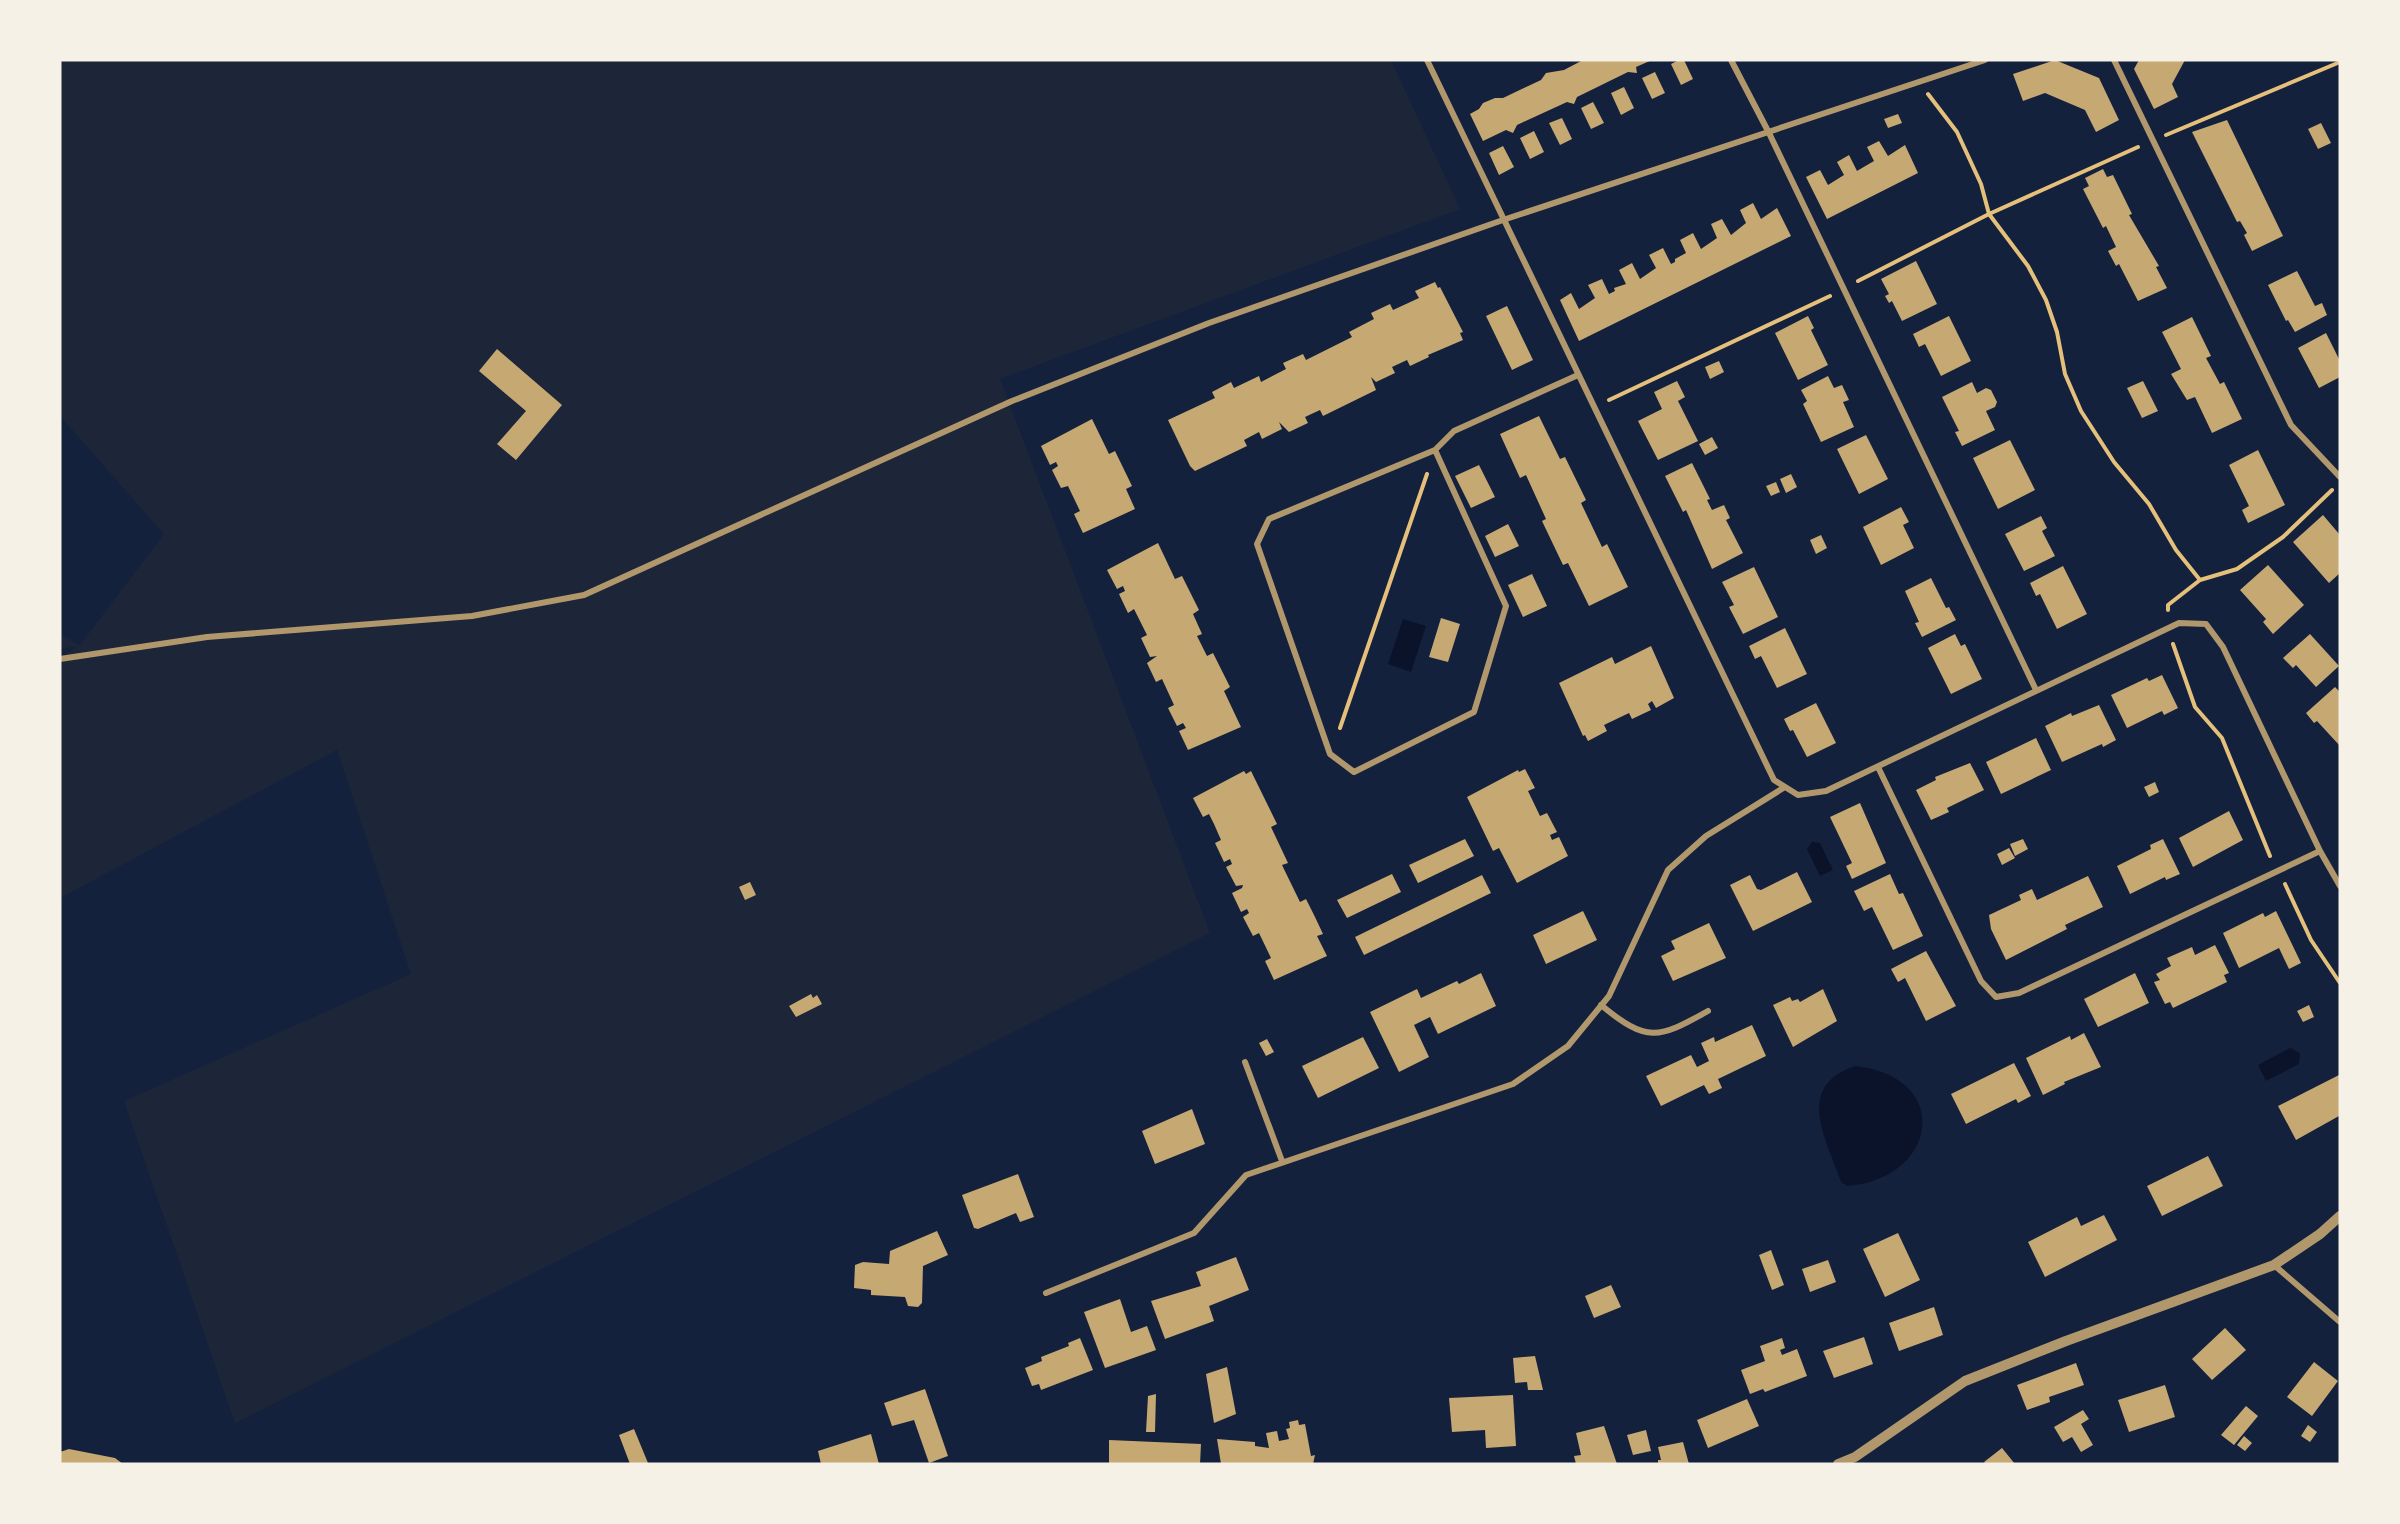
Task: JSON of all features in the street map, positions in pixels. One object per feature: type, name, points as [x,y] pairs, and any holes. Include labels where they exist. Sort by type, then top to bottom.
[{"type":"street","points":[[1427,60],[1774,780],[1798,795],[1826,792],[2179,623],[2206,624],[2223,647],[2320,851],[2340,886]]},
{"type":"street","points":[[1731,60],[1749,99],[1770,133],[2036,690]]},
{"type":"street","points":[[60,659],[207,637],[472,616],[584,595],[1012,401],[1209,323],[1503,220],[1985,60]]},
{"type":"street","points":[[2114,60],[2291,425],[2340,477]]},
{"type":"street","points":[[1435,450],[1506,606],[1474,712],[1354,772],[1330,754],[1257,544],[1269,519],[1435,450],[1454,431],[1578,375]]},
{"type":"street","points":[[1878,767],[1981,981],[1996,997],[2019,993],[2320,851]]},
{"type":"street","points":[[1046,1293],[1194,1233],[1246,1175],[1512,1084],[1568,1046],[1609,996],[1668,870],[1706,836],[1785,787]]},
{"type":"street","points":[[1601,1005],[1621,1021],[1645,1034],[1672,1031],[1708,1011]]},
{"type":"street","points":[[1245,1062],[1282,1161]]},
{"type":"street","points":[[1839,1464],[1858,1460],[1965,1382],[2066,1341],[2274,1265],[2320,1234],[2340,1216]]},
{"type":"street","points":[[2274,1265],[2340,1322]]},
{"type":"path","points":[[1593,407],[1844,288],[1989,214],[2154,140],[2340,62]]},
{"type":"path","points":[[1919,82],[1957,132],[1981,184],[1989,214],[2028,266],[2046,300],[2057,332],[2065,374],[2081,411],[2114,462],[2149,504],[2176,550],[2200,580]]},
{"type":"path","points":[[1330,754],[1435,450]]},
{"type":"shaded area","points":[[60,60],[1391,60],[1460,209],[1000,379],[1210,933],[235,1423],[124,1101],[411,974],[337,750],[60,898],[60,659],[78,646],[60,649],[60,634],[80,645],[164,534],[60,416]]},
{"type":"shaded area","points":[[1403,619],[1426,626],[1411,672],[1388,664]]},
{"type":"shaded area","points":[[1812,842],[1820,843],[1833,870],[1820,876],[1807,849]]},
{"type":"shaded area","points":[[2290,1048],[2300,1053],[2299,1064],[2266,1081],[2258,1065]]},
{"type":"shaded area","points":[[1855,1066],[1887,1074],[1908,1088],[1920,1107],[1922,1128],[1916,1148],[1901,1166],[1878,1179],[1847,1186],[1841,1182],[1828,1148],[1819,1115],[1820,1100],[1825,1087],[1836,1075]]},
{"type":"building","points":[[1583,60],[1652,60],[1636,67],[1637,73],[1628,72],[1577,97],[1574,104],[1567,102],[1517,125],[1513,133],[1506,130],[1483,141],[1470,114],[1479,109],[1483,103],[1495,98],[1503,98],[1541,80],[1546,73],[1564,70]]},
{"type":"building","points":[[1684,60],[1693,79],[1681,85],[1671,64]]},
{"type":"building","points":[[2055,60],[2099,78],[2119,120],[2096,132],[2085,110],[2045,93],[2023,101],[2013,74]]},
{"type":"building","points":[[2139,60],[2185,60],[2172,84],[2178,97],[2154,109],[2134,69]]},
{"type":"building","points":[[1655,72],[1665,93],[1652,99],[1642,78]]},
{"type":"building","points":[[1624,87],[1634,108],[1621,115],[1611,93]]},
{"type":"building","points":[[1593,102],[1604,123],[1591,129],[1581,108]]},
{"type":"building","points":[[1898,114],[1902,123],[1888,128],[1884,119]]},
{"type":"building","points":[[1562,118],[1572,139],[1560,145],[1549,123]]},
{"type":"building","points":[[2227,120],[2283,236],[2252,251],[2244,235],[2247,233],[2240,221],[2237,222],[2192,132]]},
{"type":"building","points":[[2321,123],[2331,143],[2318,149],[2308,129]]},
{"type":"building","points":[[1534,131],[1544,152],[1530,159],[1520,138]]},
{"type":"building","points":[[1879,141],[1888,156],[1905,145],[1918,173],[1827,219],[1806,177],[1820,170],[1828,185],[1844,175],[1837,162],[1849,155],[1857,171],[1874,161],[1867,147]]},
{"type":"building","points":[[1503,146],[1514,167],[1499,175],[1489,153]]},
{"type":"building","points":[[2103,169],[2107,177],[2113,175],[2132,214],[2129,215],[2159,266],[2156,267],[2167,288],[2138,301],[2119,264],[2116,266],[2108,251],[2116,247],[2106,226],[2103,228],[2083,189],[2089,186],[2085,178]]},
{"type":"building","points":[[1753,203],[1761,219],[1777,208],[1791,236],[1579,341],[1560,300],[1571,293],[1579,309],[1595,298],[1588,285],[1602,279],[1609,294],[1615,291],[1614,288],[1626,284],[1619,270],[1632,263],[1640,279],[1656,268],[1649,255],[1663,248],[1671,264],[1675,262],[1675,259],[1686,253],[1680,240],[1693,233],[1701,249],[1717,238],[1711,224],[1722,219],[1731,235],[1746,223],[1740,210]]},
{"type":"building","points":[[1916,261],[1937,304],[1902,321],[1892,301],[1889,303],[1885,296],[1889,294],[1881,279]]},
{"type":"building","points":[[2297,271],[2315,306],[2322,303],[2327,315],[2295,332],[2288,320],[2286,321],[2268,285]]},
{"type":"building","points":[[1435,282],[1438,288],[1440,287],[1463,332],[1460,333],[1463,340],[1428,355],[1429,357],[1410,366],[1407,360],[1392,367],[1395,373],[1376,382],[1371,377],[1376,390],[1323,416],[1320,410],[1305,417],[1308,423],[1289,432],[1279,422],[1282,429],[1262,439],[1259,432],[1244,440],[1247,446],[1195,471],[1190,466],[1168,420],[1215,398],[1212,392],[1231,382],[1234,388],[1259,376],[1261,382],[1286,369],[1283,363],[1303,354],[1306,360],[1352,337],[1349,332],[1374,319],[1371,313],[1390,304],[1393,310],[1419,298],[1415,291]]},
{"type":"building","points":[[1507,306],[1533,360],[1512,370],[1486,316]]},
{"type":"building","points":[[1808,316],[1814,328],[1811,330],[1828,365],[1798,380],[1775,333]]},
{"type":"building","points":[[1949,316],[1971,361],[1941,376],[1925,344],[1919,347],[1913,334]]},
{"type":"building","points":[[2192,317],[2211,356],[2206,358],[2220,384],[2224,382],[2242,419],[2212,433],[2195,397],[2187,400],[2171,374],[2181,369],[2162,332]]},
{"type":"building","points":[[2326,333],[2340,361],[2340,377],[2319,388],[2298,348]]},
{"type":"building","points":[[497,349],[562,405],[516,460],[497,444],[526,411],[479,371]]},
{"type":"building","points":[[1719,361],[1724,372],[1710,379],[1705,367]]},
{"type":"building","points":[[1828,376],[1834,388],[1842,385],[1849,400],[1843,402],[1854,427],[1821,442],[1803,404],[1807,401],[1801,390]]},
{"type":"building","points":[[1677,381],[1685,397],[1678,401],[1698,441],[1658,460],[1638,421],[1662,409],[1654,392]]},
{"type":"building","points":[[2143,381],[2158,411],[2142,418],[2127,388]]},
{"type":"building","points":[[1972,382],[1977,393],[1986,388],[1991,390],[1997,402],[1995,407],[1986,411],[1995,430],[1962,446],[1955,432],[1959,431],[1942,397]]},
{"type":"building","points":[[1539,416],[1560,459],[1565,457],[1586,500],[1581,503],[1602,547],[1607,544],[1628,587],[1589,606],[1568,563],[1563,565],[1542,521],[1546,519],[1526,475],[1520,478],[1500,434]]},
{"type":"building","points":[[1092,419],[1109,454],[1115,451],[1132,486],[1126,489],[1135,509],[1083,533],[1074,514],[1080,511],[1068,486],[1061,488],[1052,470],[1058,466],[1056,462],[1050,465],[1041,446]]},
{"type":"building","points":[[1866,435],[1888,479],[1859,494],[1837,449]]},
{"type":"building","points":[[1712,437],[1718,448],[1705,455],[1699,444]]},
{"type":"building","points":[[2010,440],[2035,490],[1998,509],[1973,458]]},
{"type":"building","points":[[2258,450],[2285,505],[2248,523],[2242,510],[2249,506],[2229,465]]},
{"type":"building","points":[[1692,463],[1710,499],[1707,500],[1712,510],[1724,505],[1730,518],[1726,520],[1743,553],[1712,569],[1686,510],[1683,512],[1665,476]]},
{"type":"building","points":[[1479,465],[1495,497],[1471,508],[1455,476]]},
{"type":"building","points":[[1791,474],[1797,487],[1786,493],[1780,479]]},
{"type":"building","points":[[1776,482],[1780,492],[1771,496],[1766,486]]},
{"type":"building","points":[[1901,507],[1909,522],[1903,525],[1914,548],[1881,565],[1863,527]]},
{"type":"building","points":[[2323,515],[2340,535],[2340,573],[2329,583],[2293,542]]},
{"type":"building","points":[[2041,516],[2047,528],[2042,531],[2055,556],[2024,571],[2005,534]]},
{"type":"building","points":[[1508,524],[1519,546],[1495,557],[1485,536]]},
{"type":"building","points":[[1821,535],[1827,548],[1816,554],[1810,540]]},
{"type":"building","points":[[1158,543],[1175,579],[1182,576],[1199,610],[1193,614],[1202,634],[1197,636],[1207,656],[1213,653],[1230,687],[1224,691],[1241,727],[1188,750],[1179,731],[1186,728],[1183,723],[1177,726],[1168,708],[1174,705],[1162,679],[1156,682],[1147,663],[1157,656],[1150,657],[1141,638],[1147,635],[1134,609],[1128,613],[1119,594],[1125,591],[1123,586],[1117,589],[1107,570]]},
{"type":"building","points":[[2268,565],[2304,605],[2273,634],[2263,622],[2266,619],[2240,590]]},
{"type":"building","points":[[2063,566],[2087,614],[2057,629],[2040,594],[2036,596],[2030,583]]},
{"type":"building","points":[[1754,567],[1778,617],[1743,634],[1729,607],[1734,605],[1722,582]]},
{"type":"building","points":[[1532,574],[1547,606],[1523,617],[1508,585]]},
{"type":"building","points":[[1931,578],[1946,608],[1949,607],[1956,620],[1922,637],[1915,623],[1919,622],[1905,591]]},
{"type":"building","points":[[1441,618],[1460,624],[1448,662],[1429,657]]},
{"type":"building","points":[[1785,628],[1807,674],[1777,688],[1761,656],[1755,659],[1749,646]]},
{"type":"building","points":[[1955,634],[1961,646],[1965,644],[1982,679],[1951,694],[1928,648]]},
{"type":"building","points":[[2310,634],[2339,666],[2316,687],[2296,665],[2293,668],[2283,658]]},
{"type":"building","points":[[1651,646],[1674,698],[1656,708],[1652,701],[1648,704],[1651,710],[1632,719],[1629,713],[1604,725],[1607,731],[1588,741],[1585,735],[1583,736],[1559,683],[1612,657],[1615,664]]},
{"type":"building","points":[[2162,675],[2178,708],[2164,715],[2162,711],[2127,728],[2111,695],[2147,678],[2149,681]]},
{"type":"building","points":[[2335,687],[2340,692],[2340,746],[2317,721],[2314,723],[2306,713]]},
{"type":"building","points":[[1816,703],[1836,743],[1807,757],[1793,730],[1790,731],[1784,719]]},
{"type":"building","points":[[2099,705],[2116,740],[2062,762],[2045,726],[2071,713],[2072,716]]},
{"type":"building","points":[[2036,738],[2051,770],[2001,794],[1986,762]]},
{"type":"building","points":[[1970,763],[1984,790],[1947,808],[1949,812],[1931,820],[1916,790],[1936,780],[1935,777]]},
{"type":"building","points":[[1525,769],[1535,788],[1528,791],[1540,816],[1547,813],[1557,832],[1550,835],[1552,840],[1559,837],[1568,856],[1517,883],[1499,848],[1493,851],[1467,797],[1518,770],[1519,772]]},
{"type":"building","points":[[1244,771],[1246,774],[1251,771],[1277,824],[1271,827],[1288,863],[1282,865],[1300,902],[1306,899],[1315,917],[1323,934],[1317,936],[1327,956],[1274,980],[1265,961],[1271,958],[1259,933],[1253,936],[1243,917],[1249,913],[1247,909],[1241,912],[1232,893],[1242,888],[1243,885],[1236,886],[1226,867],[1232,864],[1230,859],[1224,862],[1215,843],[1221,840],[1214,824],[1209,814],[1203,817],[1193,798]]},
{"type":"building","points":[[2155,782],[2159,792],[2149,797],[2144,787]]},
{"type":"building","points":[[1860,803],[1886,863],[1852,879],[1846,866],[1852,863],[1830,817]]},
{"type":"building","points":[[2229,811],[2243,840],[2193,867],[2179,838]]},
{"type":"building","points":[[1465,839],[1474,856],[1418,883],[1409,865]]},
{"type":"building","points":[[2023,839],[2028,849],[2015,856],[2010,844]]},
{"type":"building","points":[[2163,839],[2180,874],[2166,880],[2165,877],[2130,894],[2117,866],[2151,849],[2150,845]]},
{"type":"building","points":[[2009,848],[2015,858],[2002,865],[1997,854]]},
{"type":"building","points":[[1797,872],[1812,902],[1753,931],[1730,885],[1750,875],[1757,889],[1761,890]]},
{"type":"building","points":[[1392,874],[1401,892],[1347,918],[1337,900]]},
{"type":"building","points":[[1890,874],[1899,894],[1903,893],[1923,936],[1893,950],[1872,907],[1864,911],[1854,891]]},
{"type":"building","points":[[1482,875],[1491,893],[1364,955],[1355,937]]},
{"type":"building","points":[[2088,876],[2103,907],[2065,925],[2067,929],[2006,960],[1991,929],[1989,915],[2021,900],[2019,895],[2032,889],[2037,900]]},
{"type":"building","points":[[750,882],[756,895],[745,900],[739,887]]},
{"type":"building","points":[[1583,911],[1597,940],[1546,964],[1533,935]]},
{"type":"building","points":[[2276,911],[2301,963],[2289,969],[2279,948],[2239,968],[2223,933],[2263,913],[2265,917]]},
{"type":"building","points":[[1709,923],[1726,958],[1673,981],[1661,956],[1675,949],[1671,941]]},
{"type":"building","points":[[2215,945],[2229,973],[2224,975],[2227,982],[2173,1008],[2170,1002],[2165,1004],[2154,982],[2160,980],[2156,974],[2171,966],[2167,958],[2192,947],[2195,955]]},
{"type":"building","points":[[1926,951],[1956,1006],[1926,1021],[1905,978],[1898,982],[1891,969]]},
{"type":"building","points":[[1481,973],[1496,1006],[1438,1034],[1430,1017],[1414,1025],[1429,1057],[1399,1072],[1370,1012],[1417,989],[1421,998],[1457,981],[1459,984]]},
{"type":"building","points":[[2135,973],[2149,1003],[2098,1027],[2084,999]]},
{"type":"building","points":[[1823,989],[1837,1021],[1793,1047],[1773,1005],[1790,997],[1792,1001],[1798,999],[1800,1002]]},
{"type":"building","points":[[811,994],[813,998],[817,995],[822,1004],[796,1017],[789,1006]]},
{"type":"building","points":[[2309,1005],[2314,1017],[2303,1022],[2297,1011]]},
{"type":"building","points":[[1752,1025],[1766,1056],[1718,1079],[1722,1088],[1709,1094],[1704,1085],[1661,1106],[1646,1076],[1691,1055],[1697,1067],[1709,1061],[1701,1043],[1714,1037],[1715,1042]]},
{"type":"building","points":[[2084,1033],[2101,1067],[2064,1082],[2065,1084],[2043,1095],[2026,1058],[2070,1036],[2071,1040]]},
{"type":"building","points":[[1363,1037],[1379,1068],[1318,1098],[1302,1066]]},
{"type":"building","points":[[1267,1039],[1274,1052],[1266,1056],[1259,1043]]},
{"type":"building","points":[[2014,1063],[2031,1096],[2018,1103],[2016,1099],[1966,1124],[1951,1094]]},
{"type":"building","points":[[2339,1075],[2339,1116],[2296,1140],[2278,1106]]},
{"type":"building","points":[[1192,1109],[1205,1144],[1155,1164],[1142,1131]]},
{"type":"building","points":[[2208,1156],[2223,1186],[2162,1216],[2147,1186]]},
{"type":"building","points":[[1018,1174],[1034,1217],[1020,1222],[1016,1213],[978,1229],[974,1228],[962,1195]]},
{"type":"building","points":[[2104,1215],[2117,1240],[2045,1277],[2028,1242],[2077,1217],[2081,1226]]},
{"type":"building","points":[[937,1231],[948,1255],[923,1266],[922,1303],[918,1307],[908,1306],[905,1297],[871,1295],[871,1290],[854,1288],[855,1265],[863,1262],[889,1264],[890,1251]]},
{"type":"building","points":[[1898,1233],[1920,1280],[1885,1297],[1863,1249]]},
{"type":"building","points":[[1771,1250],[1784,1285],[1772,1290],[1759,1255]]},
{"type":"building","points":[[1236,1257],[1249,1290],[1209,1306],[1214,1321],[1165,1339],[1151,1301],[1201,1286],[1196,1272]]},
{"type":"building","points":[[1828,1260],[1836,1282],[1810,1292],[1802,1269]]},
{"type":"building","points":[[1611,1285],[1621,1307],[1594,1318],[1585,1296]]},
{"type":"building","points":[[1120,1299],[1131,1332],[1147,1326],[1156,1350],[1105,1368],[1084,1312]]},
{"type":"building","points":[[1934,1307],[1943,1335],[1899,1351],[1889,1323]]},
{"type":"building","points":[[2225,1328],[2246,1350],[2212,1380],[2192,1359]]},
{"type":"building","points":[[1864,1337],[1873,1364],[1834,1378],[1823,1351]]},
{"type":"building","points":[[1080,1338],[1093,1370],[1041,1390],[1039,1384],[1032,1386],[1025,1368],[1042,1361],[1041,1357],[1069,1346],[1068,1343]]},
{"type":"building","points":[[1782,1338],[1785,1348],[1780,1350],[1782,1355],[1797,1349],[1807,1376],[1765,1392],[1763,1389],[1750,1394],[1741,1370],[1765,1361],[1760,1346]]},
{"type":"building","points":[[1535,1356],[1543,1390],[1528,1390],[1527,1382],[1515,1383],[1513,1358]]},
{"type":"building","points":[[2314,1362],[2338,1381],[2312,1416],[2287,1397]]},
{"type":"building","points":[[2076,1363],[2084,1385],[2049,1397],[2050,1402],[2027,1410],[2017,1385]]},
{"type":"building","points":[[1227,1367],[1236,1414],[1214,1423],[1206,1374]]},
{"type":"building","points":[[2165,1385],[2175,1417],[2129,1432],[2118,1400]]},
{"type":"building","points":[[925,1389],[948,1456],[929,1463],[914,1420],[892,1426],[884,1403]]},
{"type":"building","points":[[1156,1394],[1155,1432],[1146,1432],[1148,1396]]},
{"type":"building","points":[[1513,1395],[1516,1446],[1486,1448],[1485,1430],[1452,1432],[1449,1398]]},
{"type":"building","points":[[1747,1399],[1759,1426],[1708,1448],[1697,1420]]},
{"type":"building","points":[[2246,1406],[2258,1416],[2234,1445],[2221,1435]]},
{"type":"building","points":[[2083,1410],[2089,1419],[2081,1424],[2093,1445],[2081,1452],[2072,1437],[2063,1442],[2054,1427]]},
{"type":"building","points":[[1298,1420],[1299,1425],[1305,1424],[1311,1456],[1315,1455],[1313,1464],[1221,1464],[1217,1439],[1255,1442],[1255,1446],[1269,1448],[1266,1433],[1277,1431],[1279,1441],[1289,1439],[1286,1429],[1290,1428],[1289,1422]]},
{"type":"building","points":[[2308,1425],[2317,1432],[2310,1442],[2301,1436]]},
{"type":"building","points":[[1604,1426],[1617,1464],[1576,1464],[1574,1456],[1581,1455],[1576,1433]]},
{"type":"building","points":[[634,1429],[648,1463],[630,1464],[619,1435]]},
{"type":"building","points":[[1646,1430],[1651,1451],[1633,1455],[1627,1435]]},
{"type":"building","points":[[871,1434],[879,1464],[821,1464],[818,1451]]},
{"type":"building","points":[[2244,1436],[2252,1443],[2245,1451],[2237,1445]]},
{"type":"building","points":[[1109,1440],[1201,1444],[1200,1464],[1109,1464]]},
{"type":"building","points":[[1683,1442],[1689,1464],[1658,1464],[1658,1460],[1661,1460],[1658,1447]]},
{"type":"building","points":[[2002,1448],[2015,1464],[1986,1464],[1984,1462]]},
{"type":"building","points":[[69,1449],[115,1458],[123,1464],[60,1464],[60,1452]]}]
